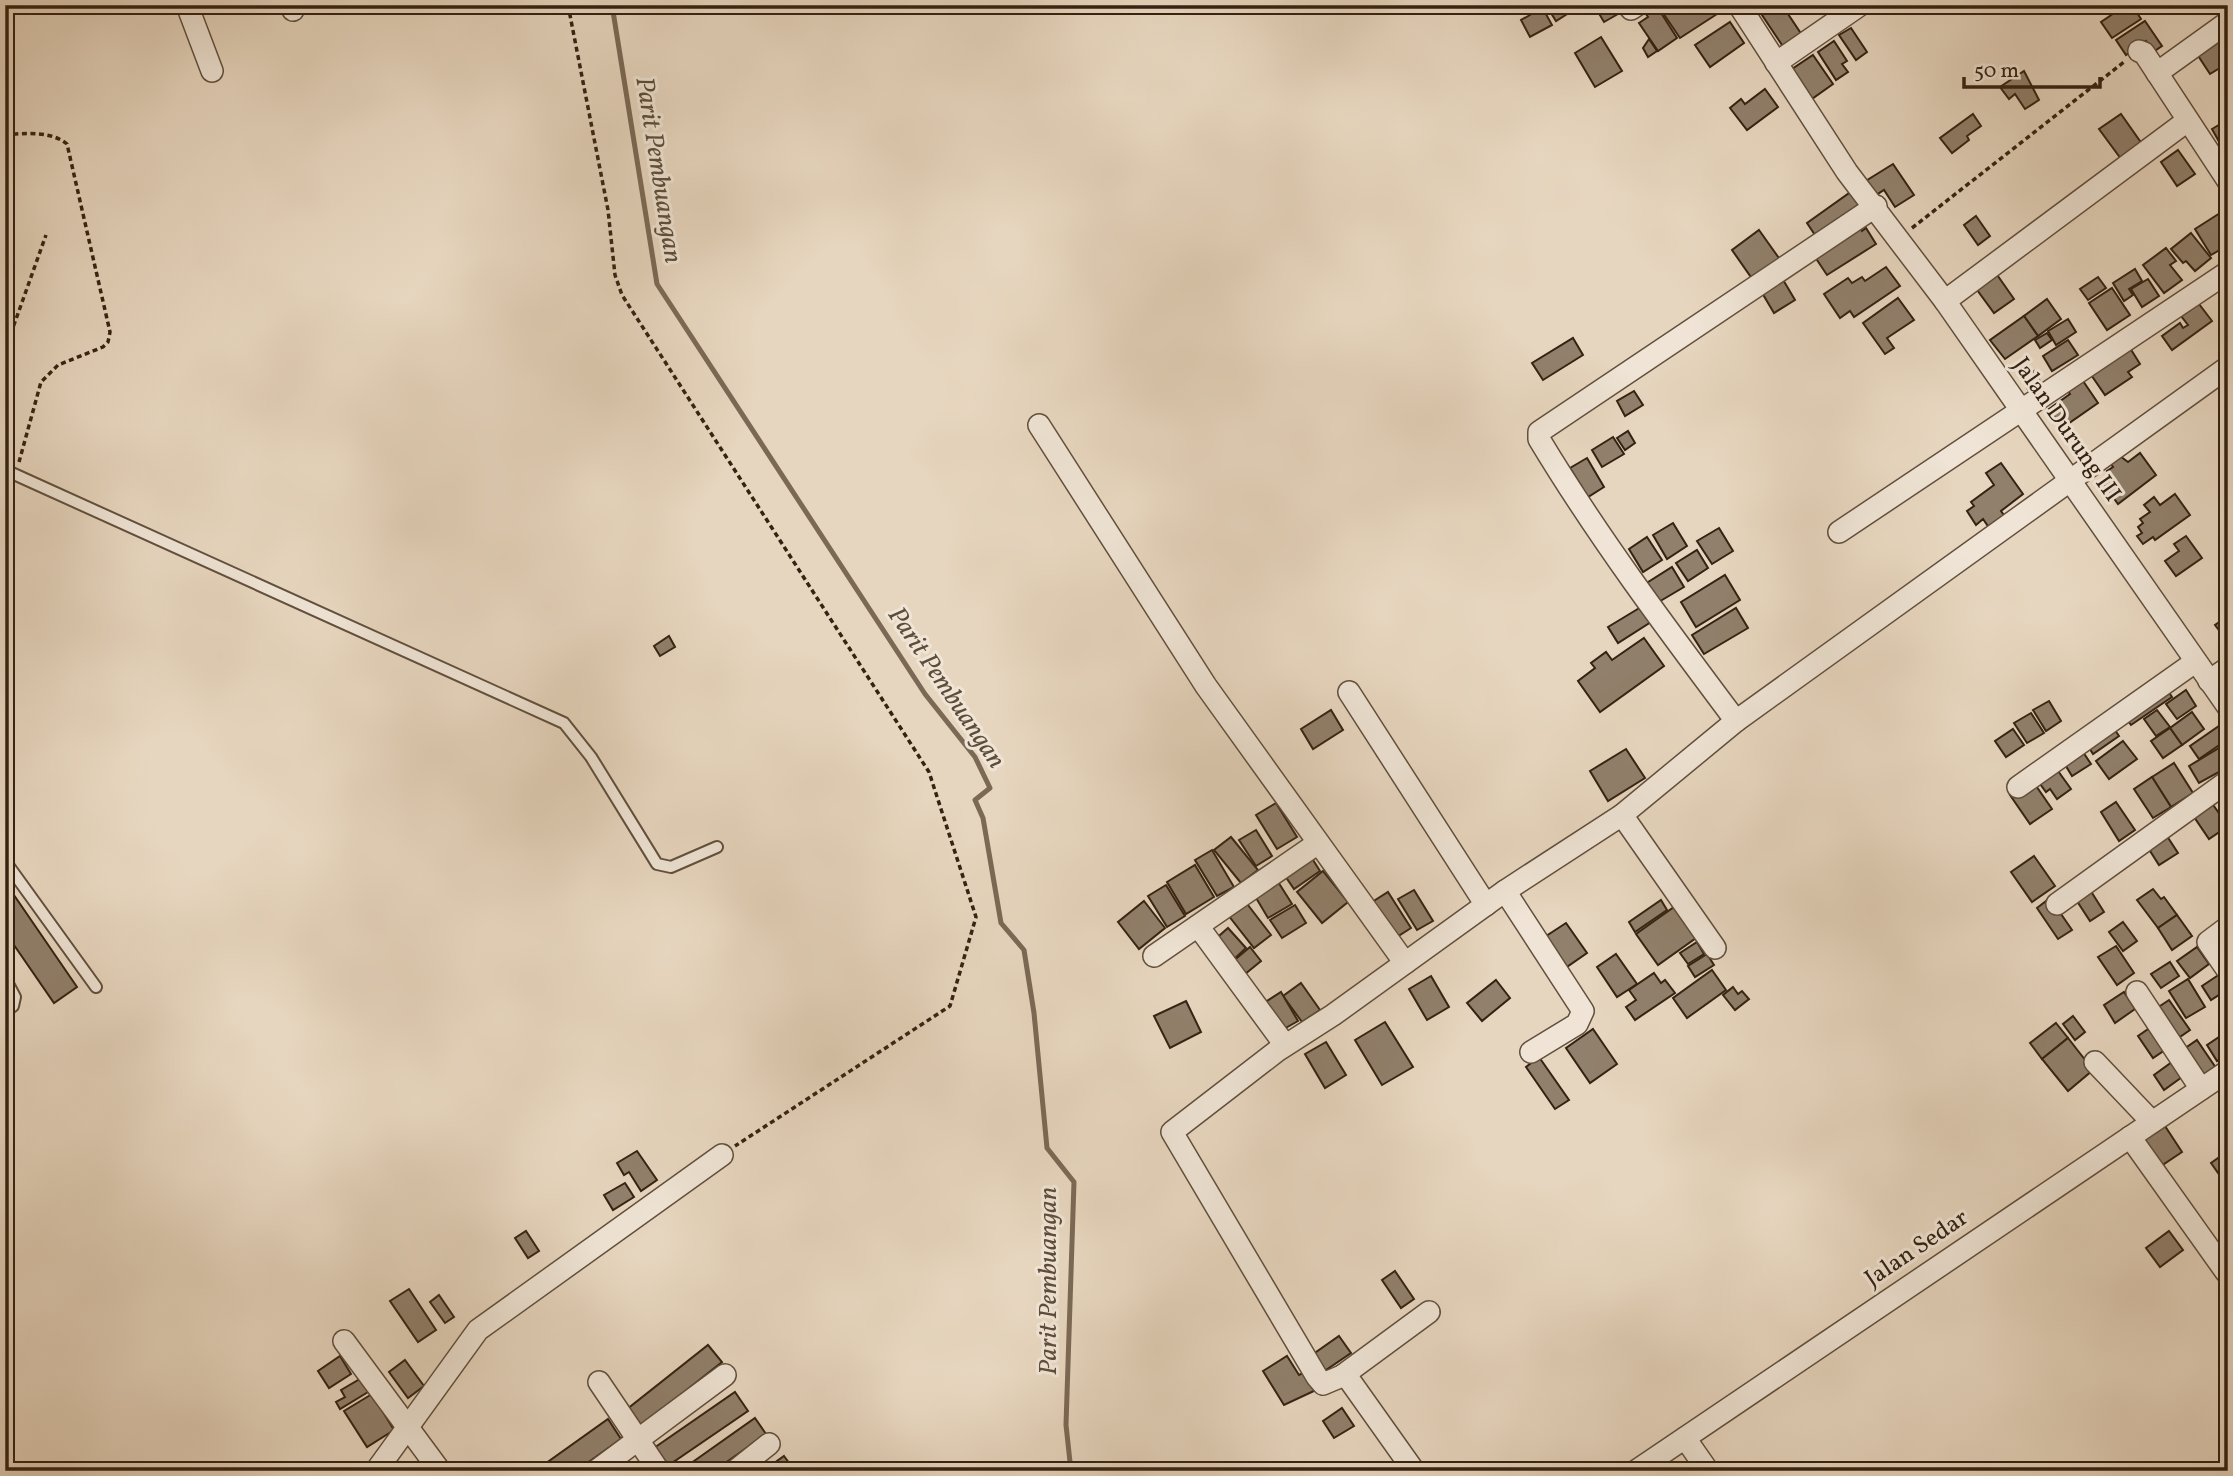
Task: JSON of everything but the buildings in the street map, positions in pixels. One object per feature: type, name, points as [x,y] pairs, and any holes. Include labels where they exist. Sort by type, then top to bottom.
[{"type":"street","points":[[187,5],[212,71]]},
{"type":"street","name":"Jalan Durung III","points":[[1739,5],[1852,179],[1876,206],[1945,301],[2228,707]]},
{"type":"street","points":[[1776,63],[1860,5]]},
{"type":"street","points":[[2157,73],[2228,22]]},
{"type":"street","points":[[2139,51],[2157,73],[2227,180]]},
{"type":"street","points":[[1945,301],[2187,121]]},
{"type":"street","points":[[1737,720],[1641,594],[1570,490],[1539,439],[1539,432],[1876,206]]},
{"type":"street","points":[[1839,532],[2228,272]]},
{"type":"street","points":[[1429,1312],[1342,1376],[1323,1384],[1172,1132],[1285,1045],[1505,891],[1622,816],[1737,720],[2228,367]]},
{"type":"street","points":[[1039,425],[1180,646],[1405,963]]},
{"type":"street","points":[[2018,787],[2195,662]]},
{"type":"street","points":[[2209,681],[2228,668]]},
{"type":"street","points":[[1349,692],[1486,905]]},
{"type":"street","points":[[2057,904],[2228,781]]},
{"type":"street","points":[[1622,816],[1715,948]]},
{"type":"street","points":[[1154,956],[1318,843]]},
{"type":"street","points":[[1505,891],[1583,1012],[1577,1024],[1531,1052]]},
{"type":"street","points":[[1198,926],[1285,1045]]},
{"type":"street","points":[[2228,928],[2208,943],[2228,971]]},
{"type":"street","points":[[2137,992],[2201,1089]]},
{"type":"street","points":[[2095,1062],[2152,1122]]},
{"type":"street","name":"Jalan Sedar","points":[[1636,1471],[2228,1071]]},
{"type":"street","points":[[2130,1137],[2226,1272]]},
{"type":"street","points":[[376,1471],[418,1439],[478,1330],[722,1155]]},
{"type":"street","points":[[344,1341],[440,1471]]},
{"type":"street","points":[[596,1471],[725,1375]]},
{"type":"street","points":[[1342,1376],[1348,1378],[1414,1471]]},
{"type":"street","points":[[599,1382],[659,1471]]},
{"type":"street","points":[[1685,1437],[1708,1471]]},
{"type":"street","points":[[735,1471],[769,1444]]},
{"type":"lane","points":[[10,472],[564,723],[591,757],[657,864],[671,867],[717,847]]},
{"type":"lane","points":[[5,861],[96,987]]},
{"type":"lane","points":[[5,978],[15,997],[13,1006],[5,1012]]},
{"type":"path","points":[[568,5],[608,210],[612,261],[622,295],[929,772],[976,917],[950,1006],[722,1155]]},
{"type":"path","points":[[1900,238],[2139,51]]},
{"type":"path","points":[[5,135],[53,137],[64,141],[69,148],[110,332],[103,348],[58,365],[41,382],[10,472]]},
{"type":"path","points":[[5,349],[46,235]]},
{"type":"waterway","name":"Parit Pembuangan","points":[[612,5],[657,284],[925,694],[975,757],[990,788],[975,800],[983,818],[1001,923],[1024,950],[1034,1013],[1047,1148],[1074,1182],[1066,1425],[1071,1471]]}]
